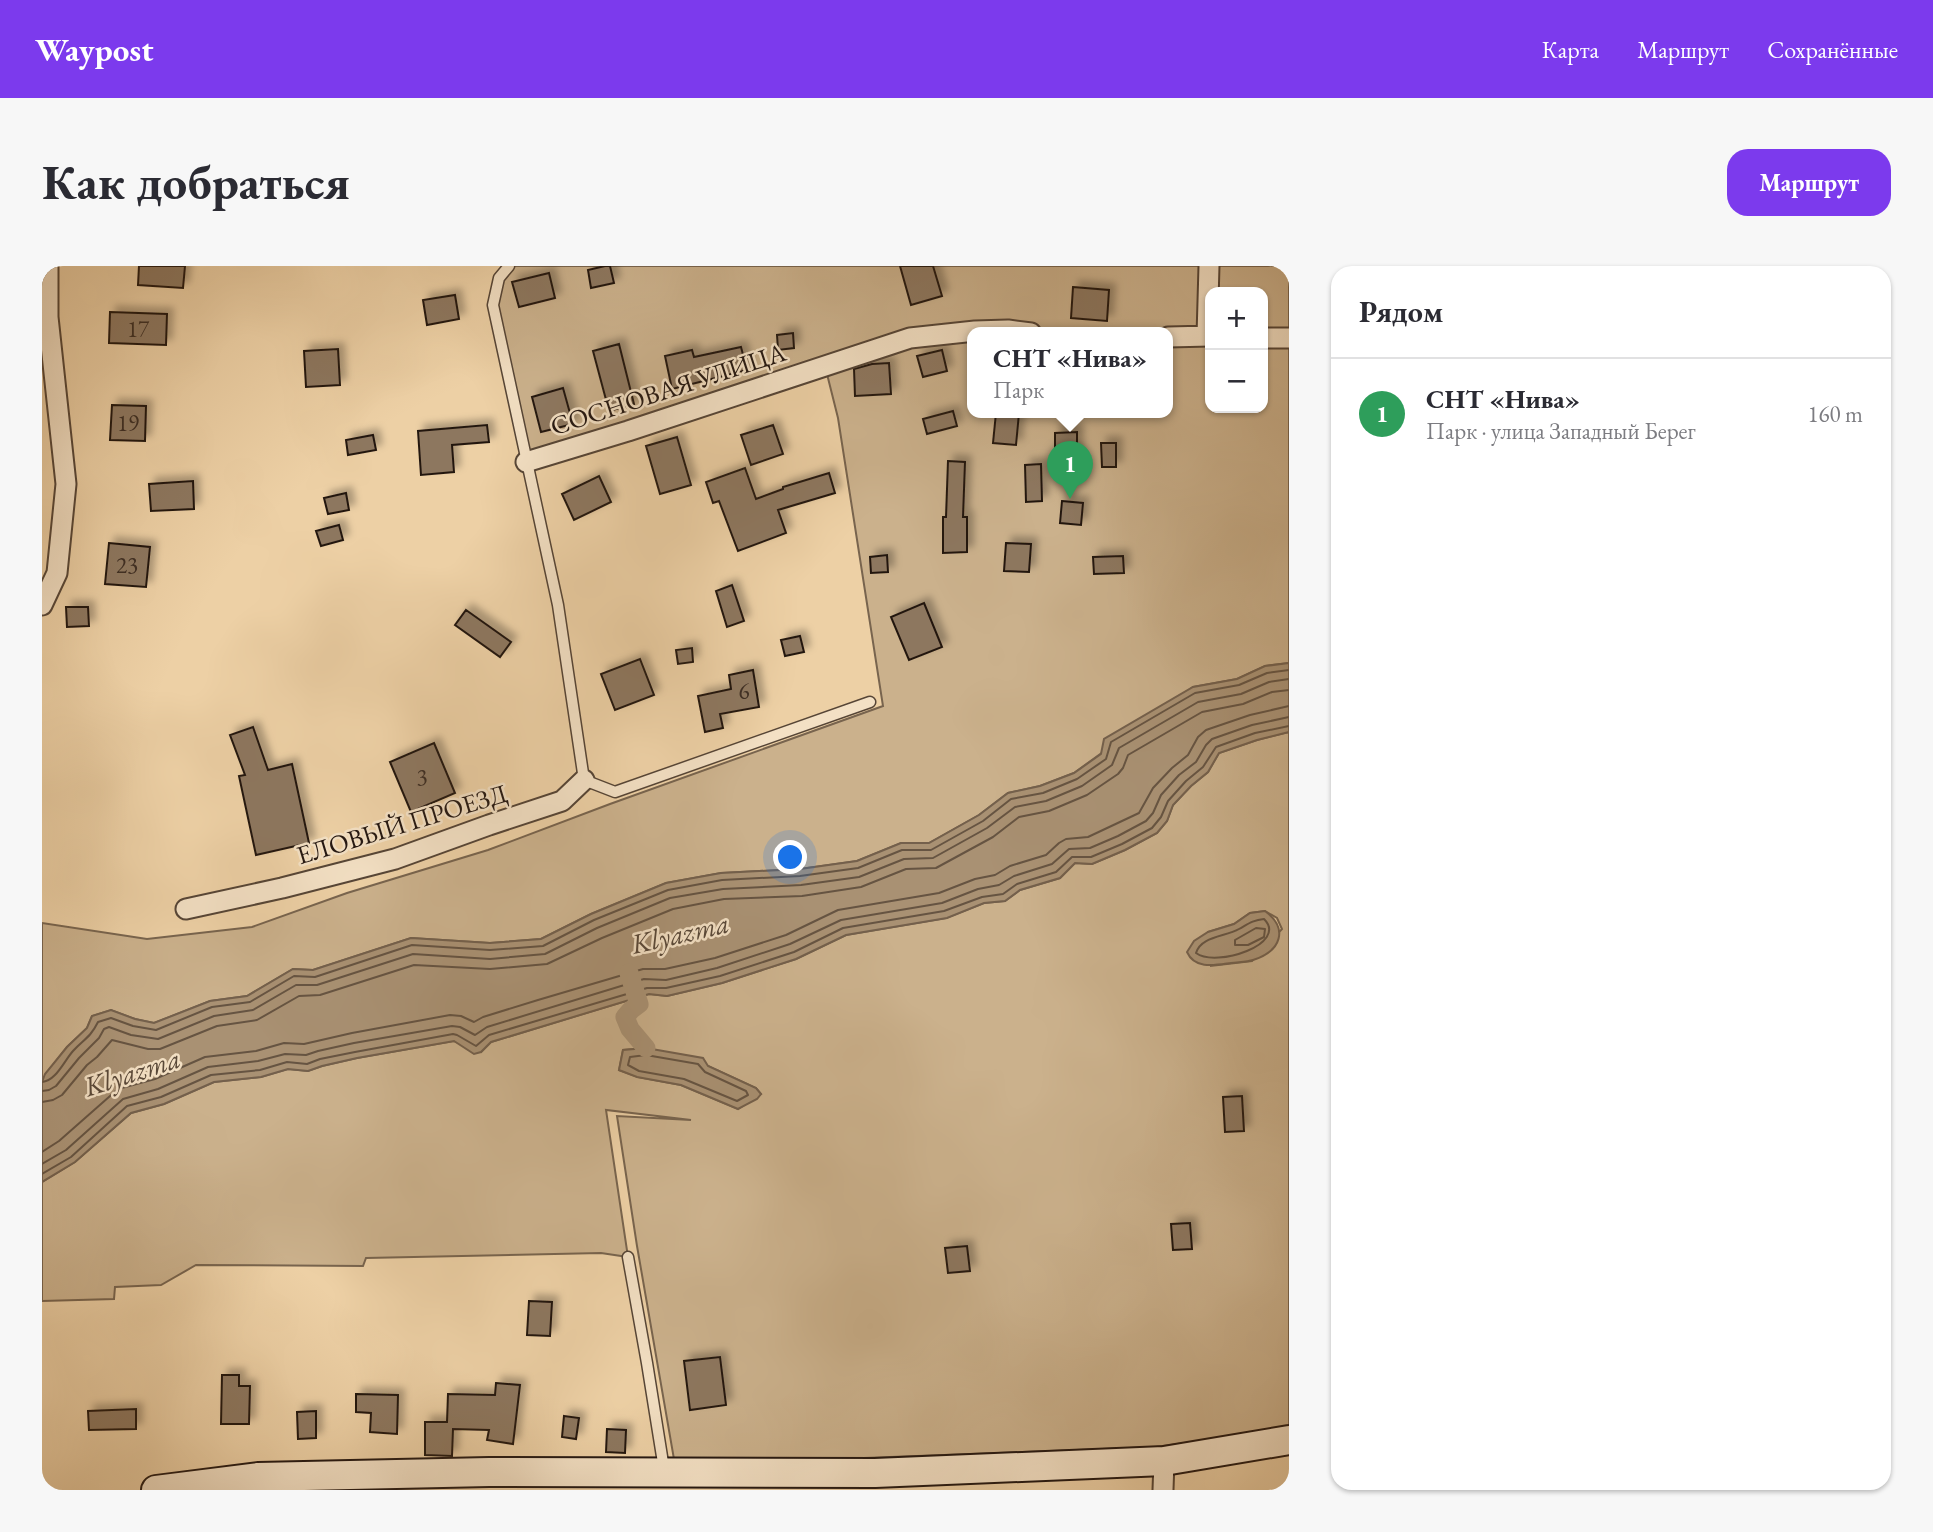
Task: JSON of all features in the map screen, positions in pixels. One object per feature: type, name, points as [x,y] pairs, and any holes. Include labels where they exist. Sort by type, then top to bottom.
[{"type":"street","points":[[42,605],[57,573],[66,484],[45,317],[48,266]]},
{"type":"street","points":[[1209,266],[1209,287]]},
{"type":"street","name":"СОСНОВАЯ УЛИЦА","points":[[527,462],[910,338],[967,332]]},
{"type":"street","points":[[1173,337],[1205,336]]},
{"type":"street","points":[[1268,338],[1289,338]]},
{"type":"street","name":"ЕЛОВЫЙ ПРОЕЗД","points":[[186,909],[395,859],[562,802],[584,780]]},
{"type":"street","points":[[156,1490],[258,1477],[489,1472],[875,1472],[1174,1459],[1289,1440]]},
{"type":"street","points":[[1163,1490],[1174,1459]]},
{"type":"lane","points":[[509,266],[499,278],[493,305],[558,605],[584,780],[615,792],[870,702]]},
{"type":"lane","points":[[628,1257],[648,1363],[664,1473]]},
{"type":"shaded area","points":[[509,266],[1289,266],[1289,663],[1265,666],[1237,679],[1193,687],[1074,773],[1040,786],[1008,793],[979,815],[929,843],[901,843],[857,861],[800,869],[721,873],[666,883],[591,914],[541,939],[490,943],[411,938],[313,970],[293,969],[247,996],[210,1001],[154,1023],[111,1010],[92,1016],[87,1028],[67,1047],[42,1082],[42,923],[147,939],[252,927],[347,893],[488,850],[883,706],[838,418],[825,366],[526,462],[493,305]]},
{"type":"shaded area","points":[[1289,732],[1289,1428],[1156,1447],[675,1465],[617,1116],[691,1120],[606,1110],[628,1257],[601,1253],[366,1258],[363,1266],[196,1265],[161,1285],[115,1287],[114,1299],[42,1301],[42,1182],[75,1162],[131,1113],[164,1104],[214,1082],[261,1077],[288,1069],[308,1071],[357,1058],[454,1041],[481,1052],[491,1042],[649,994],[667,996],[722,983],[796,959],[846,935],[946,918],[984,903],[1005,901],[1020,890],[1060,878],[1075,863],[1092,864],[1157,833],[1167,821],[1173,805],[1208,772],[1219,753]],"holes":[[[1265,911],[1277,918],[1282,929],[1252,961],[1211,966],[1208,932],[1234,924],[1250,913]],[[646,1048],[708,1066],[756,1088],[761,1094],[738,1109],[681,1085],[638,1077],[619,1070],[623,1050]]]},
{"type":"water","name":"Klyazma","points":[[1289,663],[1289,732],[1219,753],[1208,772],[1173,805],[1167,821],[1157,833],[1092,864],[1075,863],[1060,878],[1020,890],[1005,901],[984,903],[947,918],[846,935],[796,959],[722,983],[667,996],[649,994],[491,1042],[481,1052],[474,1054],[454,1041],[357,1058],[308,1071],[288,1069],[261,1077],[214,1082],[164,1104],[131,1113],[75,1162],[42,1182],[42,1082],[45,1074],[67,1047],[87,1028],[92,1016],[111,1010],[154,1023],[210,1001],[247,996],[293,969],[313,970],[411,938],[490,943],[541,939],[591,914],[666,883],[721,873],[800,869],[857,861],[901,843],[929,843],[979,815],[1008,793],[1040,786],[1074,773],[1101,754],[1104,739],[1193,687],[1237,679],[1265,666]]},
{"type":"water","points":[[1265,911],[1273,918],[1279,932],[1275,945],[1263,956],[1248,961],[1206,965],[1195,962],[1187,952],[1194,941],[1208,932],[1234,924],[1250,913]]},
{"type":"water","points":[[646,1048],[703,1058],[708,1066],[756,1088],[761,1094],[738,1109],[681,1085],[637,1077],[619,1070],[623,1050]]},
{"type":"building","points":[[139,266],[185,266],[183,288],[138,285]]},
{"type":"building","points":[[610,266],[614,283],[591,288],[588,270]]},
{"type":"building","points":[[900,266],[933,266],[942,296],[911,305]]},
{"type":"building","points":[[549,273],[555,298],[519,307],[512,282]]},
{"type":"building","points":[[1073,287],[1109,290],[1107,321],[1071,318]]},
{"type":"building","points":[[455,295],[459,319],[427,325],[423,300]]},
{"type":"building","points":[[110,312],[167,314],[166,345],[109,343]]},
{"type":"building","points":[[793,333],[794,348],[778,350],[777,335]]},
{"type":"building","points":[[619,344],[634,404],[609,411],[593,351]]},
{"type":"building","points":[[741,347],[747,370],[672,389],[665,356],[692,350],[694,357]]},
{"type":"building","points":[[338,349],[340,385],[306,387],[304,351]]},
{"type":"building","points":[[942,350],[947,371],[923,377],[917,356]]},
{"type":"building","points":[[889,363],[891,394],[855,396],[854,369]]},
{"type":"building","points":[[563,388],[573,424],[541,432],[532,397]]},
{"type":"building","points":[[112,405],[146,406],[145,441],[110,440]]},
{"type":"building","points":[[953,411],[957,426],[927,434],[923,419]]},
{"type":"building","points":[[996,418],[1019,418],[1016,445],[993,443]]},
{"type":"building","points":[[487,425],[489,442],[452,445],[454,472],[421,475],[418,431]]},
{"type":"building","points":[[773,425],[783,454],[751,465],[741,435]]},
{"type":"building","points":[[1077,432],[1077,457],[1055,457],[1055,433]]},
{"type":"building","points":[[373,435],[376,450],[348,455],[346,440]]},
{"type":"building","points":[[677,437],[691,485],[660,494],[646,446]]},
{"type":"building","points":[[1101,443],[1116,443],[1116,467],[1102,467]]},
{"type":"building","points":[[948,461],[965,462],[963,517],[967,517],[967,552],[943,553]]},
{"type":"building","points":[[1041,464],[1042,501],[1026,502],[1025,465]]},
{"type":"building","points":[[745,468],[756,499],[783,487],[829,473],[835,493],[778,510],[786,533],[738,551],[719,501],[713,503],[706,482]]},
{"type":"building","points":[[599,476],[611,502],[574,520],[562,494]]},
{"type":"building","points":[[193,481],[194,509],[151,511],[149,484]]},
{"type":"building","points":[[346,493],[349,510],[328,514],[324,498]]},
{"type":"building","points":[[1062,501],[1083,503],[1081,525],[1060,523]]},
{"type":"building","points":[[339,525],[343,540],[321,546],[316,531]]},
{"type":"building","points":[[109,543],[150,547],[146,587],[105,584]]},
{"type":"building","points":[[1006,543],[1031,544],[1029,572],[1004,571]]},
{"type":"building","points":[[887,555],[888,572],[871,573],[870,557]]},
{"type":"building","points":[[1123,556],[1124,573],[1094,574],[1093,557]]},
{"type":"building","points":[[732,585],[744,621],[727,627],[716,591]]},
{"type":"building","points":[[924,603],[942,647],[909,660],[891,617]]},
{"type":"building","points":[[66,607],[88,607],[89,626],[67,627]]},
{"type":"building","points":[[466,610],[511,642],[500,657],[455,625]]},
{"type":"building","points":[[800,636],[804,652],[785,656],[781,640]]},
{"type":"building","points":[[692,648],[693,662],[678,664],[676,650]]},
{"type":"building","points":[[640,659],[654,695],[615,710],[601,674]]},
{"type":"building","points":[[753,670],[759,707],[720,714],[723,728],[705,732],[698,696],[731,689],[729,675]]},
{"type":"building","points":[[253,727],[268,770],[292,764],[309,843],[256,855],[239,776],[245,775],[230,735]]},
{"type":"building","points":[[434,743],[455,793],[411,812],[390,762]]},
{"type":"building","points":[[1242,1096],[1244,1131],[1225,1132],[1223,1097]]},
{"type":"building","points":[[1190,1223],[1192,1249],[1173,1250],[1171,1224]]},
{"type":"building","points":[[967,1246],[970,1271],[948,1273],[945,1248]]},
{"type":"building","points":[[529,1301],[552,1302],[550,1336],[527,1335]]},
{"type":"building","points":[[720,1357],[726,1405],[690,1410],[684,1361]]},
{"type":"building","points":[[222,1375],[239,1375],[239,1386],[250,1386],[249,1424],[221,1424]]},
{"type":"building","points":[[496,1383],[520,1385],[513,1444],[487,1440],[489,1430],[453,1429],[452,1456],[425,1455],[425,1422],[447,1422],[448,1394],[495,1395]]},
{"type":"building","points":[[356,1394],[398,1395],[397,1434],[370,1432],[371,1413],[356,1412]]},
{"type":"building","points":[[136,1409],[136,1429],[89,1430],[88,1411]]},
{"type":"building","points":[[316,1411],[316,1438],[298,1439],[297,1412]]},
{"type":"building","points":[[564,1416],[579,1418],[576,1439],[562,1437]]},
{"type":"building","points":[[607,1429],[626,1430],[625,1453],[606,1452]]},
{"type":"waterway","name":"Klyazma","points":[[629,973],[639,1004],[625,1017],[630,1029],[646,1048]]},
{"type":"place","name":"СНТ «Нива»","points":[[1070,499]]}]
